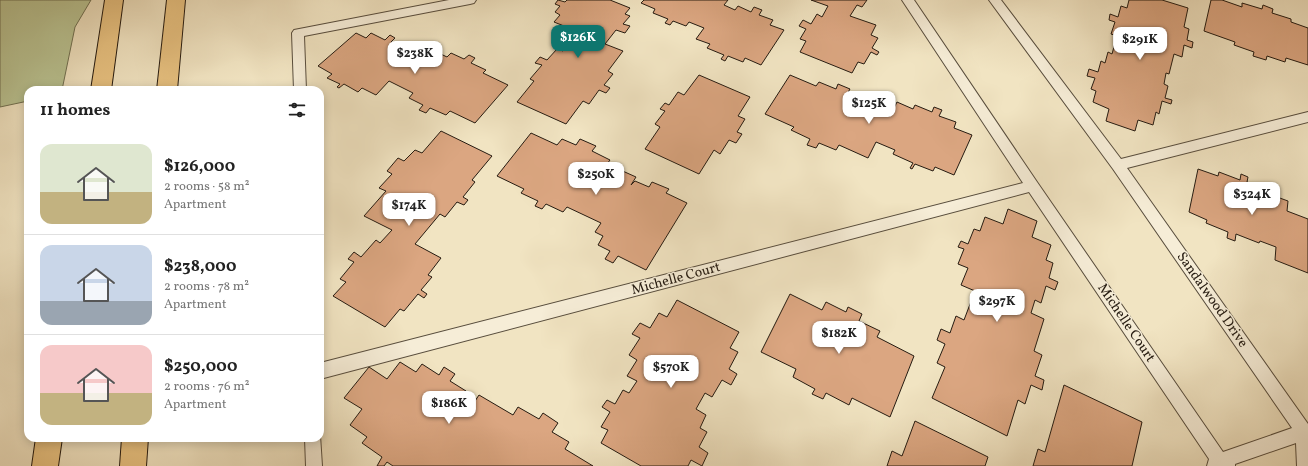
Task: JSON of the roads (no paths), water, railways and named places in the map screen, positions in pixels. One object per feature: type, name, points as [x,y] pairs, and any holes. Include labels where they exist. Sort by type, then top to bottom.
[{"type":"highway","points":[[101,86],[114,0]]},
{"type":"highway","points":[[167,86],[176,0]]},
{"type":"highway","points":[[45,466],[48,442]]},
{"type":"highway","points":[[133,466],[135,442]]},
{"type":"lane","points":[[300,86],[298,34],[470,0]]},
{"type":"lane","name":"Michelle Court","points":[[908,0],[1220,464]]},
{"type":"lane","name":"Sandalwood Drive","points":[[995,0],[1118,165],[1306,432]]},
{"type":"lane","points":[[1118,165],[1308,117]]},
{"type":"lane","name":"Michelle Court","points":[[324,370],[1032,186]]},
{"type":"lane","points":[[1220,464],[1306,432],[1305,466]]},
{"type":"lane","points":[[313,442],[314,466]]}]
